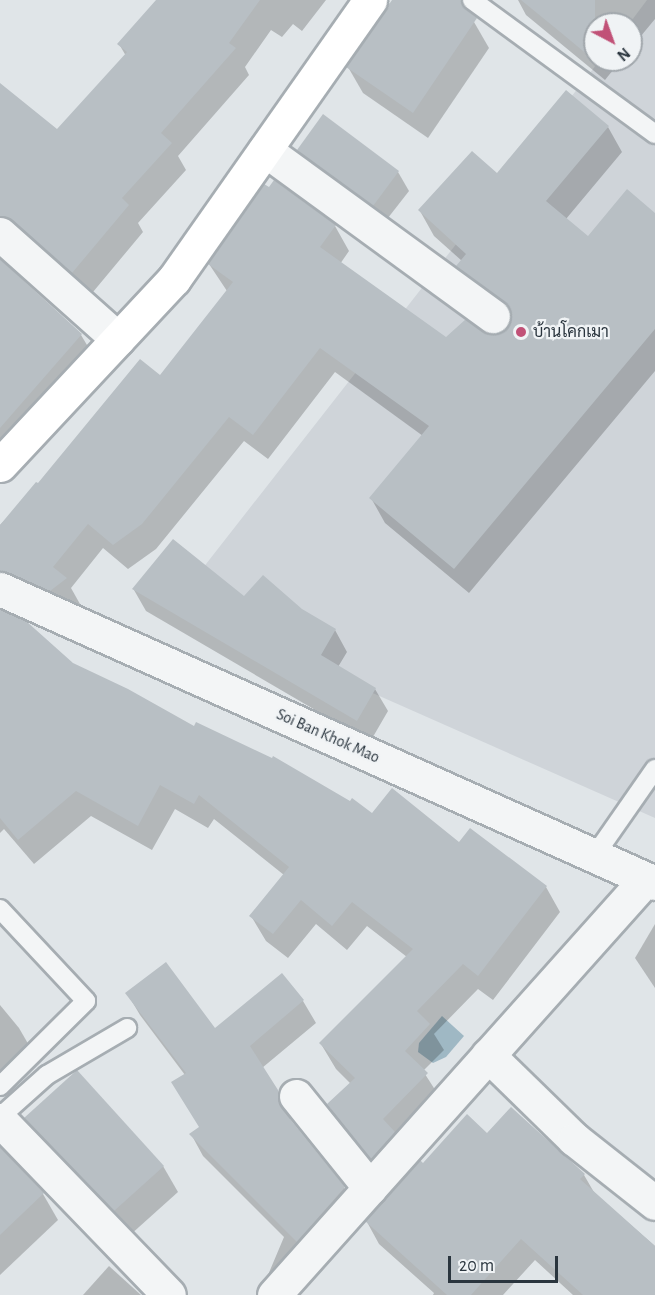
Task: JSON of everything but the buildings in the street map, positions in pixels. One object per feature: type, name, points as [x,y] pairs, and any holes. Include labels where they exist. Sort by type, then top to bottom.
[{"type":"street","points":[[0,465],[174,279],[368,1]]},
{"type":"street","points":[[265,150],[493,316]]},
{"type":"street","points":[[0,234],[118,339]]},
{"type":"street","name":"Soi Ban Khok Mao","points":[[0,589],[650,881]]},
{"type":"street","points":[[274,1295],[488,1055],[650,881]]},
{"type":"street","points":[[488,1055],[574,1139],[655,1203]]},
{"type":"street","points":[[296,1096],[370,1188]]},
{"type":"street","points":[[0,1119],[169,1295]]},
{"type":"lane","points":[[472,0],[655,134]]},
{"type":"lane","points":[[595,855],[655,769]]},
{"type":"lane","points":[[0,909],[86,1000],[0,1086]]},
{"type":"lane","points":[[0,1119],[47,1076],[127,1029]]},
{"type":"shaded area","name":"บ้านโคกเมา","points":[[647,0],[655,0],[655,818],[174,605],[591,72],[643,72],[643,12],[638,12]]},
{"type":"water","points":[[442,1016],[464,1036],[446,1057],[433,1063],[418,1052],[419,1043]]},
{"type":"place","name":"บ้านโคกเมา","points":[[521,332]]}]
